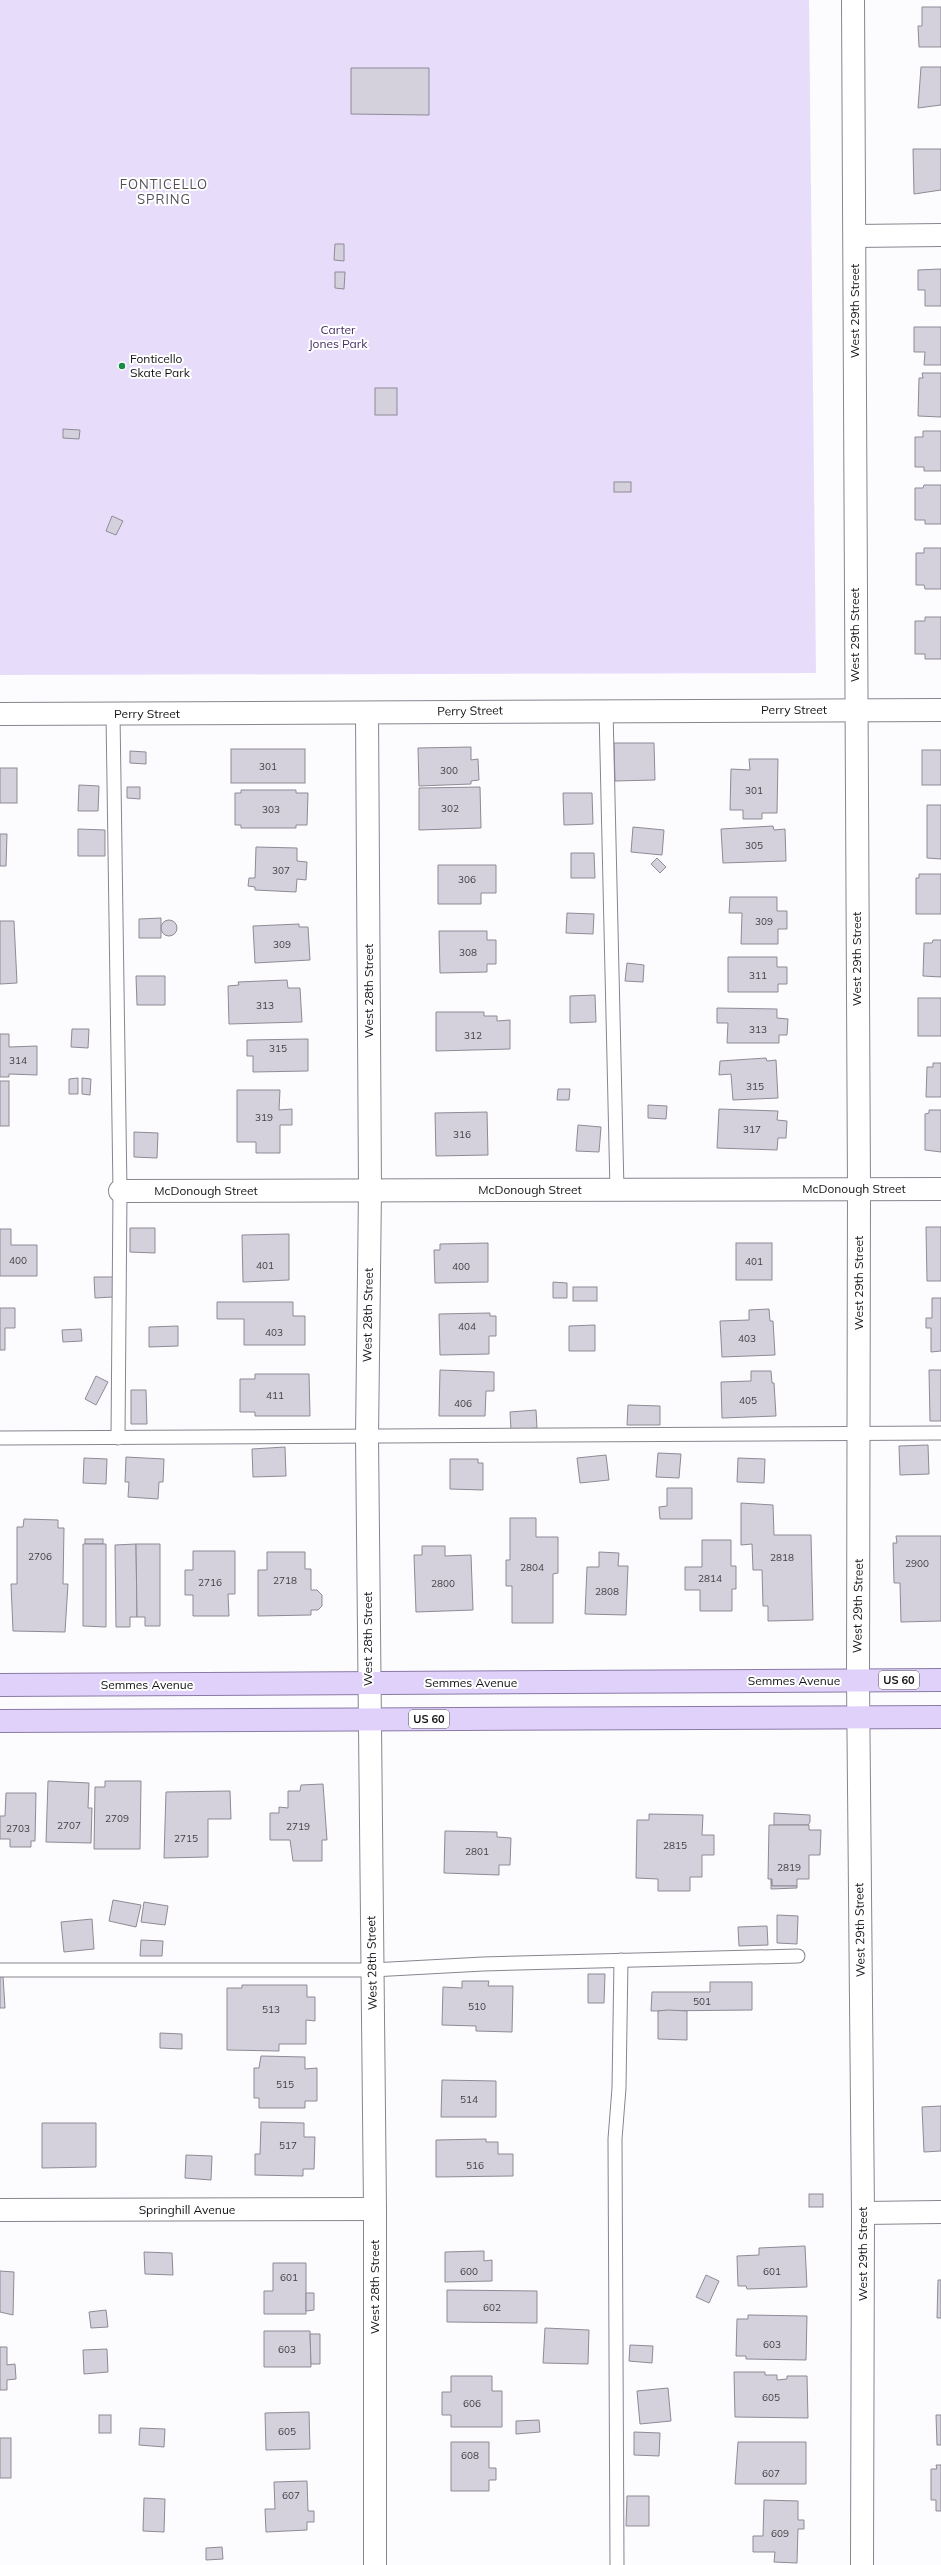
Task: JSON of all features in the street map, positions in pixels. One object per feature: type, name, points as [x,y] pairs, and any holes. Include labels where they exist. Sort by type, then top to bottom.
[{"type":"main road","name":"Semmes Avenue","points":[[0,1685],[941,1680]]},
{"type":"main road","name":"US 60","points":[[0,1721],[941,1717]]},
{"type":"street","name":"West 29th Street","points":[[853,0],[855,236],[855,710],[860,1433],[858,1717],[863,2212],[862,2565]]},
{"type":"street","points":[[855,236],[941,235]]},
{"type":"street","name":"Perry Street","points":[[0,714],[606,710],[941,710]]},
{"type":"street","name":"West 28th Street","points":[[367,712],[370,1190],[367,1437],[368,1684],[375,2209],[375,2565]]},
{"type":"street","name":"McDonough Street","points":[[120,1191],[941,1189]]},
{"type":"street","name":"Springhill Avenue","points":[[0,2210],[375,2209]]},
{"type":"street","points":[[863,2212],[941,2212]]},
{"type":"lane","points":[[606,710],[617,1190]]},
{"type":"lane","points":[[113,714],[120,1191],[118,1438]]},
{"type":"lane","points":[[0,1438],[941,1433]]},
{"type":"lane","points":[[0,1970],[372,1970],[484,1964],[798,1956]]},
{"type":"lane","points":[[617,2565],[615,2139],[618,2088],[621,1960]]},
{"type":"green space","name":"Carter Jones Park","points":[[0,0],[809,0],[816,673],[0,675]]},
{"type":"building","points":[[922,7],[941,7],[941,47],[919,47],[918,26],[922,26]]},
{"type":"building","points":[[921,67],[941,67],[941,105],[918,108]]},
{"type":"building","points":[[351,68],[429,68],[429,115],[351,114]]},
{"type":"building","points":[[913,149],[941,149],[941,190],[914,194]]},
{"type":"building","points":[[335,244],[344,244],[344,261],[334,260]]},
{"type":"building","points":[[941,269],[941,306],[925,306],[925,290],[918,290],[918,270]]},
{"type":"building","points":[[335,272],[345,272],[344,289],[335,288]]},
{"type":"building","points":[[914,327],[941,327],[941,365],[924,365],[925,352],[914,352]]},
{"type":"building","points":[[922,373],[941,373],[941,417],[918,416],[919,378],[923,378]]},
{"type":"building","points":[[375,388],[397,388],[397,415],[375,415]]},
{"type":"building","points":[[63,429],[80,430],[79,439],[63,438]]},
{"type":"building","points":[[923,431],[941,431],[941,471],[924,471],[924,467],[915,467],[915,437],[923,437]]},
{"type":"building","points":[[614,482],[631,482],[631,492],[614,492]]},
{"type":"building","points":[[924,485],[941,485],[941,524],[925,524],[925,520],[915,520],[915,488],[923,488]]},
{"type":"building","points":[[112,516],[123,521],[116,535],[106,531]]},
{"type":"building","points":[[924,548],[941,548],[941,589],[925,589],[924,585],[916,585],[916,553],[924,553]]},
{"type":"building","points":[[925,617],[941,617],[941,659],[925,659],[925,654],[915,654],[915,621],[925,621]]},
{"type":"building","points":[[614,743],[654,743],[655,780],[615,781]]},
{"type":"building","points":[[471,747],[471,760],[478,759],[479,780],[471,781],[471,784],[419,786],[418,748]]},
{"type":"building","points":[[231,749],[305,749],[305,783],[231,783]]},
{"type":"building","points":[[922,750],[941,750],[941,785],[922,785]]},
{"type":"building","points":[[130,751],[146,752],[146,764],[130,763]]},
{"type":"building","points":[[749,759],[778,759],[777,813],[762,813],[762,819],[743,819],[743,810],[730,810],[731,769],[750,770]]},
{"type":"building","points":[[0,768],[17,768],[17,803],[0,803]]},
{"type":"building","points":[[79,785],[99,786],[98,811],[78,811]]},
{"type":"building","points":[[127,787],[140,787],[140,799],[127,798]]},
{"type":"building","points":[[480,787],[481,828],[419,830],[419,788]]},
{"type":"building","points":[[241,790],[296,790],[296,793],[308,793],[307,825],[296,825],[296,828],[241,828],[241,825],[235,825],[235,793],[241,793]]},
{"type":"building","points":[[563,793],[592,793],[593,824],[564,825]]},
{"type":"building","points":[[927,805],[941,805],[941,859],[927,858]]},
{"type":"building","points":[[773,826],[774,830],[785,829],[786,861],[723,863],[721,829]]},
{"type":"building","points":[[633,827],[664,830],[662,855],[631,852]]},
{"type":"building","points":[[78,829],[105,830],[105,856],[78,856]]},
{"type":"building","points":[[0,834],[7,834],[6,866],[0,866]]},
{"type":"building","points":[[256,847],[297,848],[297,861],[307,862],[306,880],[297,879],[296,892],[255,890],[255,887],[248,886],[249,878],[255,878]]},
{"type":"building","points":[[571,853],[594,853],[595,878],[571,878]]},
{"type":"building","points":[[657,858],[666,867],[660,873],[651,864]]},
{"type":"building","points":[[438,865],[496,865],[496,893],[481,893],[481,904],[438,904]]},
{"type":"building","points":[[919,874],[941,874],[941,914],[916,914],[916,878],[919,878]]},
{"type":"building","points":[[730,897],[777,897],[777,911],[787,911],[787,929],[778,929],[778,944],[741,944],[742,913],[729,913]]},
{"type":"building","points":[[567,913],[594,914],[593,934],[566,933]]},
{"type":"building","points":[[161,918],[161,938],[139,938],[139,919]]},
{"type":"building","points":[[169,920],[175,922],[177,928],[175,934],[169,936],[163,934],[161,928],[163,922]]},
{"type":"building","points":[[0,921],[14,921],[17,983],[0,984]]},
{"type":"building","points":[[299,924],[299,927],[308,927],[310,960],[255,963],[253,926]]},
{"type":"building","points":[[439,931],[487,931],[487,940],[496,940],[496,964],[487,964],[487,972],[440,973]]},
{"type":"building","points":[[933,940],[941,940],[941,977],[923,976],[924,943],[932,943]]},
{"type":"building","points":[[728,957],[777,957],[777,967],[787,967],[787,984],[778,984],[778,992],[728,992]]},
{"type":"building","points":[[627,963],[644,965],[643,982],[625,981]]},
{"type":"building","points":[[136,976],[165,976],[165,1005],[137,1005]]},
{"type":"building","points":[[287,980],[288,988],[300,988],[302,1022],[229,1024],[228,986],[239,985],[238,982]]},
{"type":"building","points":[[595,995],[596,1022],[570,1023],[570,996]]},
{"type":"building","points":[[918,998],[941,998],[941,1036],[918,1036]]},
{"type":"building","points":[[717,1008],[777,1009],[777,1018],[788,1019],[787,1035],[779,1035],[779,1043],[727,1043],[728,1023],[717,1023]]},
{"type":"building","points":[[436,1012],[484,1012],[484,1016],[497,1016],[497,1021],[510,1020],[510,1049],[436,1051]]},
{"type":"building","points":[[72,1029],[89,1029],[88,1048],[71,1047]]},
{"type":"building","points":[[0,1034],[9,1034],[9,1047],[37,1046],[37,1075],[9,1074],[9,1077],[0,1077]]},
{"type":"building","points":[[308,1039],[308,1071],[253,1072],[253,1056],[247,1056],[247,1040]]},
{"type":"building","points":[[766,1058],[767,1061],[776,1060],[778,1098],[733,1100],[731,1074],[719,1075],[720,1061]]},
{"type":"building","points":[[933,1063],[941,1063],[941,1097],[926,1097],[927,1067],[933,1067]]},
{"type":"building","points":[[78,1078],[78,1094],[69,1094],[69,1079]]},
{"type":"building","points":[[82,1078],[91,1079],[90,1095],[82,1094]]},
{"type":"building","points":[[0,1081],[9,1081],[9,1126],[0,1126]]},
{"type":"building","points":[[558,1089],[570,1089],[569,1100],[557,1100]]},
{"type":"building","points":[[237,1090],[280,1090],[279,1110],[292,1109],[292,1125],[280,1125],[280,1153],[256,1153],[256,1142],[237,1142]]},
{"type":"building","points":[[648,1105],[667,1106],[666,1119],[648,1118]]},
{"type":"building","points":[[719,1109],[778,1111],[777,1120],[787,1121],[786,1138],[778,1138],[777,1150],[717,1148]]},
{"type":"building","points":[[929,1110],[941,1110],[941,1152],[925,1150],[925,1114],[929,1113]]},
{"type":"building","points":[[487,1112],[488,1155],[436,1156],[435,1113]]},
{"type":"building","points":[[578,1125],[601,1127],[599,1152],[576,1151]]},
{"type":"building","points":[[134,1132],[158,1133],[157,1158],[134,1157]]},
{"type":"building","points":[[926,1227],[941,1227],[941,1281],[927,1281]]},
{"type":"building","points":[[130,1228],[155,1228],[155,1253],[130,1252]]},
{"type":"building","points":[[0,1229],[11,1229],[11,1245],[37,1245],[37,1276],[0,1276]]},
{"type":"building","points":[[289,1234],[289,1280],[243,1282],[242,1235]]},
{"type":"building","points":[[488,1243],[488,1282],[435,1283],[434,1250],[440,1250],[440,1244]]},
{"type":"building","points":[[736,1243],[772,1243],[772,1280],[736,1280]]},
{"type":"building","points":[[94,1277],[113,1277],[113,1297],[95,1298]]},
{"type":"building","points":[[553,1282],[567,1283],[567,1298],[553,1298]]},
{"type":"building","points":[[573,1287],[597,1287],[597,1301],[573,1301]]},
{"type":"building","points":[[932,1298],[941,1298],[941,1351],[931,1352],[931,1328],[926,1328],[926,1318],[932,1318]]},
{"type":"building","points":[[217,1302],[293,1302],[293,1316],[305,1316],[305,1345],[244,1345],[244,1319],[217,1319]]},
{"type":"building","points":[[0,1308],[15,1308],[15,1328],[5,1328],[5,1350],[0,1350]]},
{"type":"building","points":[[769,1309],[770,1321],[773,1321],[775,1355],[722,1357],[720,1321],[749,1320],[749,1310]]},
{"type":"building","points":[[490,1313],[490,1316],[496,1316],[496,1336],[489,1336],[489,1354],[440,1355],[439,1314]]},
{"type":"building","points":[[595,1325],[595,1351],[569,1351],[569,1326]]},
{"type":"building","points":[[178,1326],[178,1346],[149,1347],[149,1327]]},
{"type":"building","points":[[81,1329],[82,1341],[63,1342],[62,1330]]},
{"type":"building","points":[[440,1370],[494,1372],[494,1391],[486,1391],[485,1416],[439,1416]]},
{"type":"building","points":[[929,1370],[941,1370],[941,1421],[930,1421]]},
{"type":"building","points":[[751,1371],[771,1371],[772,1383],[774,1383],[776,1416],[722,1418],[721,1382],[751,1381]]},
{"type":"building","points":[[255,1374],[309,1374],[310,1416],[255,1416],[255,1412],[240,1412],[240,1379],[255,1379]]},
{"type":"building","points":[[96,1376],[108,1382],[96,1405],[85,1399]]},
{"type":"building","points":[[131,1390],[146,1390],[147,1424],[131,1424]]},
{"type":"building","points":[[628,1405],[660,1406],[660,1425],[627,1425]]},
{"type":"building","points":[[536,1410],[537,1428],[511,1430],[510,1412]]},
{"type":"building","points":[[928,1445],[929,1474],[900,1475],[899,1446]]},
{"type":"building","points":[[285,1447],[286,1476],[253,1477],[252,1449]]},
{"type":"building","points":[[658,1453],[681,1454],[679,1478],[656,1477]]},
{"type":"building","points":[[606,1455],[609,1480],[580,1483],[577,1458]]},
{"type":"building","points":[[126,1457],[164,1459],[163,1482],[159,1482],[158,1499],[128,1497],[129,1482],[125,1482]]},
{"type":"building","points":[[84,1458],[107,1459],[106,1484],[83,1483]]},
{"type":"building","points":[[738,1458],[765,1459],[764,1483],[737,1482]]},
{"type":"building","points":[[450,1459],[478,1459],[478,1463],[483,1463],[483,1490],[450,1489]]},
{"type":"building","points":[[667,1488],[692,1488],[692,1519],[660,1519],[659,1507],[667,1506]]},
{"type":"building","points":[[741,1503],[773,1505],[774,1535],[811,1535],[813,1620],[768,1621],[768,1606],[763,1606],[762,1570],[753,1570],[752,1544],[741,1545]]},
{"type":"building","points":[[510,1518],[536,1518],[536,1537],[558,1537],[558,1573],[553,1574],[553,1623],[512,1623],[512,1586],[506,1586],[506,1560],[510,1560]]},
{"type":"building","points":[[24,1519],[58,1520],[58,1528],[64,1528],[63,1584],[68,1584],[65,1632],[13,1631],[11,1584],[17,1584],[17,1527],[23,1527]]},
{"type":"building","points":[[896,1536],[941,1536],[941,1621],[901,1622],[900,1583],[894,1583],[893,1543],[897,1543]]},
{"type":"building","points":[[85,1539],[103,1539],[103,1544],[85,1544]]},
{"type":"building","points":[[702,1540],[731,1540],[731,1566],[736,1566],[736,1589],[732,1589],[732,1611],[700,1611],[700,1590],[685,1590],[685,1567],[702,1567]]},
{"type":"building","points":[[83,1544],[106,1544],[106,1627],[83,1626]]},
{"type":"building","points":[[136,1544],[137,1617],[130,1617],[130,1627],[116,1627],[115,1545]]},
{"type":"building","points":[[136,1544],[160,1544],[160,1626],[145,1626],[145,1617],[137,1617]]},
{"type":"building","points":[[422,1546],[445,1546],[445,1556],[471,1555],[473,1610],[416,1612],[414,1555],[422,1555]]},
{"type":"building","points":[[193,1551],[235,1551],[235,1594],[228,1594],[229,1616],[193,1616],[193,1595],[185,1595],[185,1570],[193,1570]]},
{"type":"building","points":[[267,1552],[305,1552],[305,1569],[311,1569],[311,1590],[317,1590],[322,1595],[322,1606],[318,1610],[311,1610],[311,1615],[258,1616],[258,1570],[267,1570]]},
{"type":"building","points":[[599,1552],[619,1553],[618,1566],[628,1566],[626,1615],[585,1614],[587,1567],[599,1567]]},
{"type":"building","points":[[48,1781],[89,1783],[88,1808],[92,1808],[91,1843],[46,1842]]},
{"type":"building","points":[[105,1781],[141,1781],[140,1849],[94,1849],[95,1787],[105,1787]]},
{"type":"building","points":[[323,1784],[327,1840],[322,1840],[322,1861],[293,1861],[290,1840],[270,1840],[270,1813],[279,1813],[279,1807],[288,1808],[288,1791],[300,1791],[301,1785]]},
{"type":"building","points":[[230,1791],[231,1819],[208,1819],[208,1857],[164,1858],[166,1792]]},
{"type":"building","points":[[6,1793],[36,1793],[35,1841],[31,1841],[31,1847],[10,1847],[10,1839],[0,1839],[0,1816],[5,1816]]},
{"type":"building","points":[[774,1813],[810,1815],[810,1822],[808,1825],[774,1825]]},
{"type":"building","points":[[649,1814],[703,1815],[702,1835],[714,1835],[714,1855],[702,1855],[702,1877],[690,1877],[690,1891],[658,1891],[658,1879],[636,1878],[637,1820],[649,1820]]},
{"type":"building","points":[[769,1825],[809,1825],[809,1830],[821,1830],[820,1855],[809,1855],[809,1879],[797,1879],[797,1886],[772,1886],[772,1879],[768,1879]]},
{"type":"building","points":[[445,1831],[497,1832],[497,1837],[511,1838],[510,1865],[499,1865],[499,1875],[444,1873]]},
{"type":"building","points":[[771,1879],[772,1886],[797,1886],[797,1888],[771,1889]]},
{"type":"building","points":[[113,1900],[141,1905],[136,1927],[109,1921]]},
{"type":"building","points":[[144,1902],[168,1906],[165,1925],[141,1922]]},
{"type":"building","points":[[777,1915],[798,1916],[797,1944],[777,1943]]},
{"type":"building","points":[[92,1919],[94,1949],[64,1952],[61,1922]]},
{"type":"building","points":[[767,1926],[768,1945],[739,1946],[738,1927]]},
{"type":"building","points":[[141,1940],[163,1941],[162,1956],[140,1956]]},
{"type":"building","points":[[588,1974],[605,1974],[604,2003],[588,2003]]},
{"type":"building","points":[[3,1976],[5,2008],[0,2008],[0,1977]]},
{"type":"building","points":[[462,1981],[489,1981],[488,1986],[513,1986],[512,2032],[476,2031],[476,2026],[442,2025],[443,1987],[462,1988]]},
{"type":"building","points":[[710,1982],[752,1982],[752,2010],[651,2011],[652,1992],[710,1992]]},
{"type":"building","points":[[242,1985],[307,1985],[307,1997],[315,1997],[315,2021],[306,2020],[306,2044],[279,2044],[279,2051],[227,2050],[227,1988],[242,1988]]},
{"type":"building","points":[[658,2011],[687,2011],[687,2040],[658,2039]]},
{"type":"building","points":[[160,2033],[182,2034],[182,2049],[160,2048]]},
{"type":"building","points":[[261,2056],[305,2057],[305,2069],[317,2068],[317,2101],[305,2101],[305,2108],[259,2108],[259,2098],[254,2098],[254,2068],[259,2068]]},
{"type":"building","points":[[442,2080],[496,2081],[496,2117],[441,2117]]},
{"type":"building","points":[[941,2106],[941,2151],[924,2152],[922,2107]]},
{"type":"building","points":[[261,2122],[304,2123],[304,2137],[315,2137],[314,2169],[303,2169],[303,2176],[255,2175],[255,2154],[260,2154]]},
{"type":"building","points":[[42,2123],[96,2123],[96,2167],[42,2168]]},
{"type":"building","points":[[486,2139],[486,2142],[498,2142],[498,2154],[513,2154],[513,2176],[436,2177],[436,2140]]},
{"type":"building","points":[[186,2155],[212,2156],[211,2180],[185,2178]]},
{"type":"building","points":[[809,2194],[823,2194],[823,2207],[809,2207]]},
{"type":"building","points":[[805,2246],[807,2287],[747,2289],[746,2286],[738,2286],[737,2256],[759,2255],[759,2248]]},
{"type":"building","points":[[484,2251],[484,2261],[492,2260],[492,2281],[445,2282],[445,2252]]},
{"type":"building","points":[[144,2252],[172,2253],[173,2275],[145,2274]]},
{"type":"building","points":[[273,2263],[306,2263],[306,2314],[264,2314],[264,2291],[273,2291]]},
{"type":"building","points":[[0,2271],[14,2272],[13,2315],[0,2312]]},
{"type":"building","points":[[706,2275],[719,2281],[709,2303],[696,2297]]},
{"type":"building","points":[[938,2280],[941,2280],[941,2318],[937,2318]]},
{"type":"building","points":[[447,2290],[537,2291],[537,2323],[447,2322]]},
{"type":"building","points":[[306,2293],[314,2293],[314,2310],[306,2311]]},
{"type":"building","points":[[106,2310],[108,2327],[91,2328],[89,2312]]},
{"type":"building","points":[[748,2315],[807,2316],[806,2360],[746,2359],[746,2356],[736,2356],[737,2319],[748,2319]]},
{"type":"building","points":[[545,2328],[589,2330],[588,2364],[543,2363]]},
{"type":"building","points":[[264,2331],[310,2331],[311,2367],[264,2367]]},
{"type":"building","points":[[310,2334],[320,2334],[320,2364],[311,2364]]},
{"type":"building","points":[[630,2345],[653,2346],[652,2363],[629,2361]]},
{"type":"building","points":[[0,2347],[7,2347],[7,2365],[15,2364],[16,2379],[7,2380],[7,2390],[0,2390]]},
{"type":"building","points":[[107,2349],[108,2372],[84,2374],[83,2350]]},
{"type":"building","points":[[734,2372],[765,2372],[765,2375],[777,2375],[777,2380],[787,2379],[787,2376],[807,2376],[808,2418],[735,2417]]},
{"type":"building","points":[[451,2376],[492,2376],[492,2391],[502,2391],[502,2427],[451,2427],[451,2415],[442,2415],[442,2392],[451,2392]]},
{"type":"building","points":[[668,2388],[671,2421],[640,2424],[637,2391]]},
{"type":"building","points":[[309,2412],[310,2449],[266,2450],[265,2413]]},
{"type":"building","points":[[99,2415],[111,2415],[111,2433],[99,2433]]},
{"type":"building","points":[[936,2415],[941,2415],[941,2445],[937,2445]]},
{"type":"building","points":[[539,2420],[540,2432],[516,2434],[516,2421]]},
{"type":"building","points":[[140,2428],[165,2429],[164,2447],[139,2445]]},
{"type":"building","points":[[634,2432],[660,2433],[659,2456],[634,2455]]},
{"type":"building","points":[[0,2438],[11,2438],[11,2478],[0,2478]]},
{"type":"building","points":[[451,2442],[489,2442],[489,2468],[496,2468],[496,2480],[489,2480],[489,2491],[451,2491]]},
{"type":"building","points":[[738,2442],[806,2442],[806,2484],[735,2484]]},
{"type":"building","points":[[936,2465],[941,2465],[941,2511],[936,2511],[936,2500],[931,2500],[931,2469],[937,2469]]},
{"type":"building","points":[[307,2481],[308,2511],[314,2511],[314,2522],[307,2522],[307,2530],[266,2532],[265,2509],[275,2509],[274,2482]]},
{"type":"building","points":[[627,2496],[649,2496],[649,2526],[626,2526]]},
{"type":"building","points":[[144,2498],[165,2499],[164,2532],[143,2531]]},
{"type":"building","points":[[764,2500],[798,2501],[798,2520],[804,2520],[804,2529],[798,2529],[797,2563],[774,2562],[775,2552],[753,2552],[753,2536],[763,2536]]},
{"type":"building","points":[[222,2547],[223,2559],[206,2560],[206,2548]]},
{"type":"place","name":"Fonticello Skate Park","points":[[122,366]]},
{"type":"district","name":"FONTICELLO SPRING","points":[[164,192]]}]
